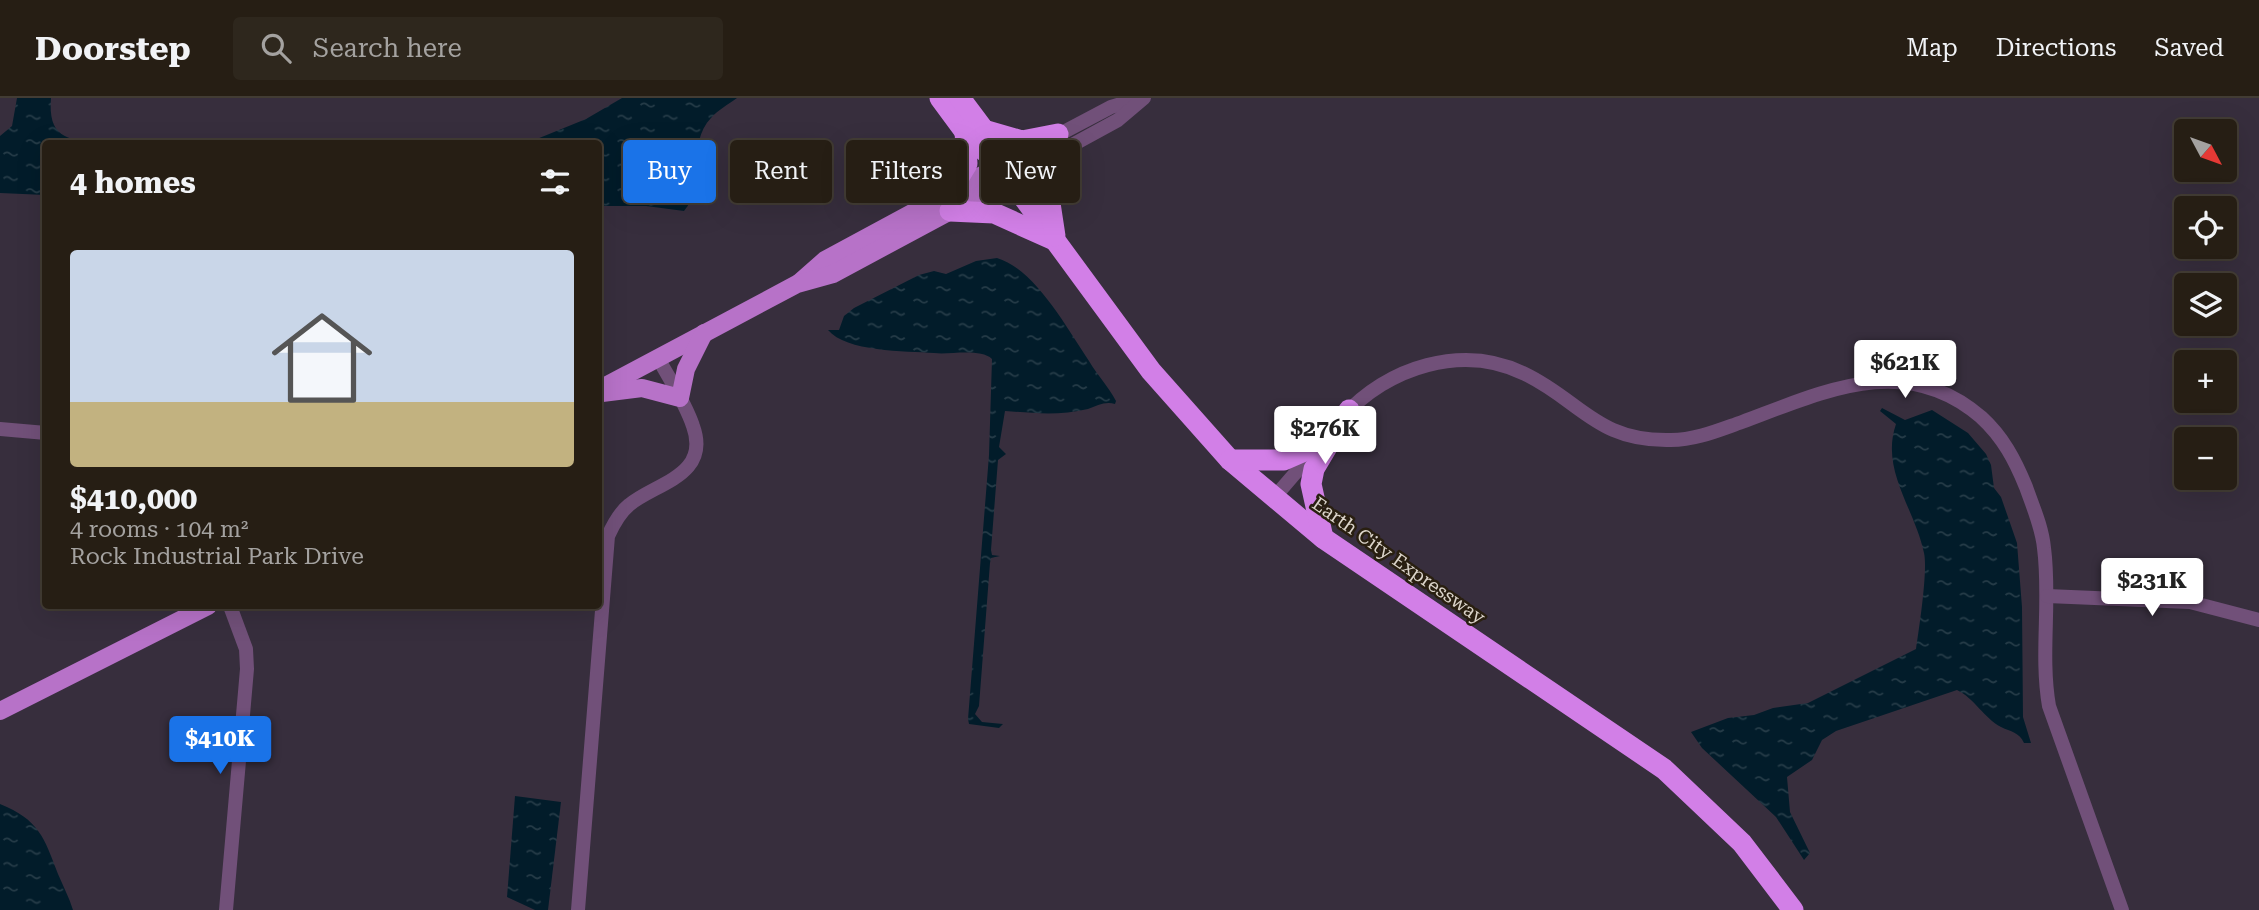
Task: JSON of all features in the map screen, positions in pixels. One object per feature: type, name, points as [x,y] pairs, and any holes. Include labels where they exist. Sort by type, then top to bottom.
[{"type":"highway","name":"Earth City Expressway","points":[[940,98],[981,140]]},
{"type":"highway","name":"Earth City Expressway","points":[[960,98],[974,131]]},
{"type":"highway","points":[[967,164],[974,131],[1017,140]]},
{"type":"highway","points":[[954,203],[995,213],[1056,241]]},
{"type":"highway","name":"Earth City Expressway","points":[[1028,203],[1151,371],[1230,460],[1273,499],[1323,538],[1664,769],[1742,843],[1793,910]]},
{"type":"highway","points":[[1050,203],[1056,241]]},
{"type":"highway","points":[[1230,460],[1284,460],[1300,453],[1349,410]]},
{"type":"highway","points":[[1323,538],[1311,484],[1314,469],[1349,410]]},
{"type":"main road","points":[[602,390],[797,284],[825,260],[948,203]]},
{"type":"main road","points":[[602,392],[642,388],[680,398],[686,369],[704,333]]},
{"type":"main road","points":[[174,623],[182,609]]},
{"type":"main road","points":[[0,711],[202,609]]},
{"type":"street","points":[[1068,140],[1118,120],[1142,98]]},
{"type":"street","points":[[578,910],[608,536],[630,504],[662,488],[688,467],[695,451],[696,438],[680,398],[658,358]]},
{"type":"street","points":[[1273,499],[1349,410],[1386,380],[1423,366],[1448,361],[1477,361],[1524,373],[1587,418],[1615,432],[1646,439],[1699,437],[1821,393],[1864,381],[1888,380],[1922,386],[1955,399],[1980,416],[2011,454],[2038,520],[2044,547],[2047,596],[2045,684],[2049,706],[2122,910]]},
{"type":"street","points":[[0,429],[42,433]]},
{"type":"street","points":[[2047,596],[2190,602],[2259,620]]},
{"type":"street","points":[[226,910],[247,669],[246,649],[231,609]]},
{"type":"shaded area","points":[[0,98],[2259,98],[2259,910],[0,910]]},
{"type":"water","points":[[17,98],[51,98],[52,121],[56,128],[61,134],[77,140],[42,140],[42,195],[0,193],[0,136],[12,126]]},
{"type":"water","points":[[622,98],[737,98],[714,115],[699,140],[623,140],[623,203],[689,203],[684,211],[646,206],[602,206],[602,140],[534,140],[586,119]]},
{"type":"water","points":[[997,258],[1011,264],[1037,287],[1116,401],[1115,404],[1104,403],[1067,413],[1005,411],[999,447],[1006,454],[998,460],[991,550],[992,555],[1000,556],[991,558],[990,563],[979,706],[975,714],[982,722],[1003,724],[999,728],[969,724],[968,719],[989,455],[992,359],[973,353],[877,349],[848,343],[828,330],[839,330],[844,316],[854,308],[919,275],[934,271],[946,274],[976,261]]},
{"type":"water","points":[[1882,408],[1905,420],[1932,410],[1968,433],[1986,454],[1991,465],[1994,488],[2001,497],[2017,543],[2022,607],[2023,717],[2031,743],[2024,743],[2017,734],[1989,719],[1969,698],[1957,690],[1836,731],[1822,740],[1812,760],[1787,777],[1790,812],[1810,853],[1804,860],[1776,817],[1702,748],[1691,732],[1728,718],[1808,703],[1916,649],[1924,586],[1924,553],[1895,473],[1892,441],[1896,424],[1880,411]]},
{"type":"water","points":[[515,796],[561,802],[548,910],[535,910],[507,897]]},
{"type":"water","points":[[0,804],[24,816],[38,831],[49,850],[73,910],[0,910]]}]
